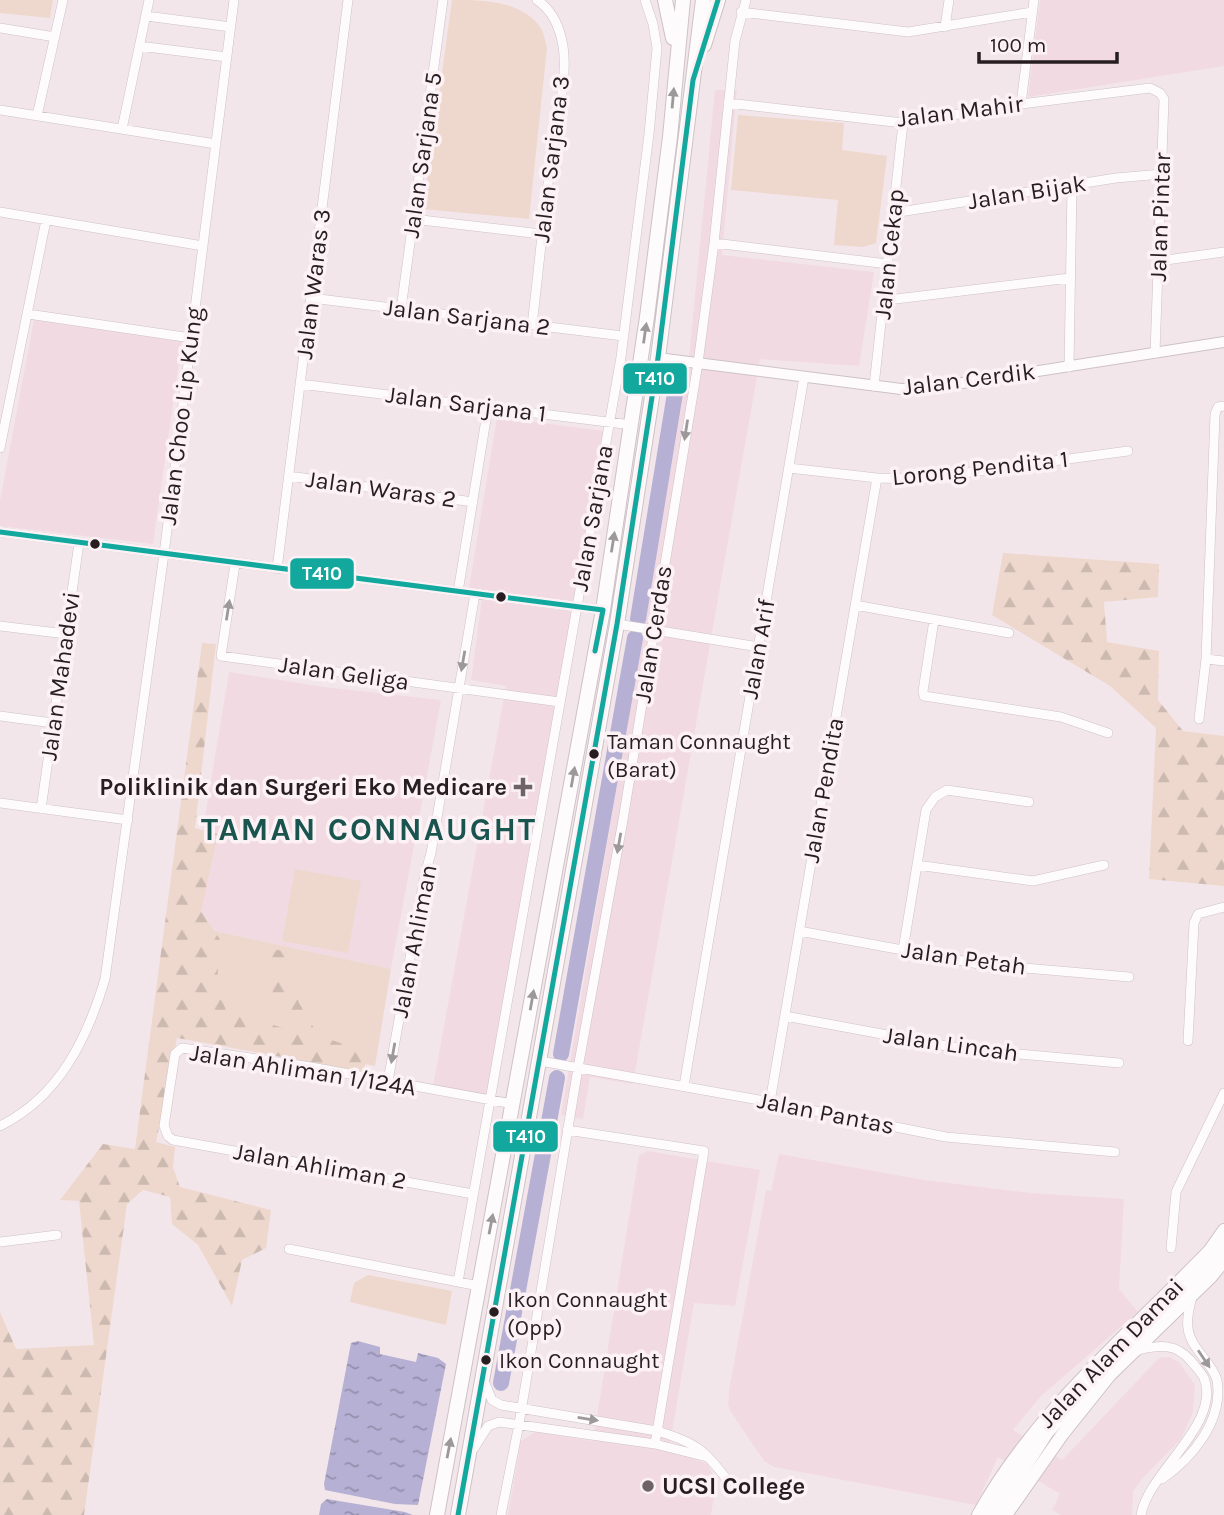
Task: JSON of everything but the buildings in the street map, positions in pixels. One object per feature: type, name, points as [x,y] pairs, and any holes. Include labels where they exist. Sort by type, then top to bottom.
[{"type":"highway","points":[[665,0],[676,60]]},
{"type":"highway","points":[[437,1515],[603,610],[632,425],[670,137],[683,0]]},
{"type":"highway","points":[[458,1515],[617,624],[659,358],[703,0]]},
{"type":"highway","points":[[693,80],[718,0]]},
{"type":"highway","points":[[994,1515],[1046,1431],[1224,1252]]},
{"type":"main road","name":"Jalan Alam Damai","points":[[978,1515],[1041,1423],[1210,1250],[1224,1230]]},
{"type":"main road","name":"Jalan Alam Damai","points":[[1006,1515],[1062,1435],[1111,1375],[1224,1261]]},
{"type":"street","points":[[37,116],[63,0]]},
{"type":"street","points":[[122,129],[149,0]]},
{"type":"street","name":"Jalan Choo Lip Kung","points":[[0,1126],[14,1119],[49,1088],[75,1056],[93,1017],[108,965],[164,554],[234,0]]},
{"type":"street","name":"Jalan Waras 3","points":[[277,569],[348,0]]},
{"type":"street","name":"Jalan Sarjana 5","points":[[401,309],[443,0]]},
{"type":"street","name":"Jalan Sarjana 3","points":[[532,325],[541,234],[562,82],[563,48],[551,14],[537,0]]},
{"type":"street","name":"Jalan Sarjana","points":[[458,1282],[623,336],[649,134],[657,48],[645,0]]},
{"type":"street","name":"Jalan Cerdas","points":[[501,1515],[621,833],[698,363],[714,243],[735,41],[746,0]]},
{"type":"street","points":[[945,27],[949,0]]},
{"type":"street","points":[[1021,104],[1034,0]]},
{"type":"street","points":[[741,12],[908,32],[1032,12]]},
{"type":"street","points":[[146,16],[230,27]]},
{"type":"street","points":[[0,28],[55,37]]},
{"type":"street","points":[[139,46],[227,57]]},
{"type":"street","name":"Jalan Mahir","points":[[728,103],[903,123],[1021,104],[1150,88]]},
{"type":"street","name":"Jalan Pintar","points":[[1150,88],[1160,93],[1164,99],[1155,353]]},
{"type":"street","points":[[0,110],[216,144]]},
{"type":"street","name":"Jalan Cekap","points":[[874,386],[903,123]]},
{"type":"street","name":"Jalan Bijak","points":[[893,213],[1116,178],[1162,174]]},
{"type":"street","points":[[1069,367],[1072,186]]},
{"type":"street","points":[[0,212],[203,246]]},
{"type":"street","points":[[413,219],[541,234]]},
{"type":"street","points":[[0,447],[46,220]]},
{"type":"street","points":[[714,243],[888,264]]},
{"type":"street","points":[[1159,261],[1224,252]]},
{"type":"street","points":[[896,299],[1070,278]]},
{"type":"street","name":"Jalan Sarjana 2","points":[[311,298],[623,336]]},
{"type":"street","points":[[28,314],[191,338]]},
{"type":"street","name":"Jalan Cerdik","points":[[659,358],[901,389],[930,388],[1224,342]]},
{"type":"street","name":"Jalan Arif","points":[[684,1086],[804,377]]},
{"type":"street","name":"Jalan Sarjana 1","points":[[300,384],[632,425]]},
{"type":"street","points":[[1199,719],[1206,659],[1215,414],[1218,407],[1224,405]]},
{"type":"street","points":[[458,592],[488,407]]},
{"type":"street","name":"Lorong Pendita 1","points":[[789,468],[877,478],[920,479],[1128,451]]},
{"type":"street","name":"Jalan Waras 2","points":[[289,475],[473,502]]},
{"type":"street","name":"Jalan Pendita","points":[[770,1102],[877,478]]},
{"type":"street","points":[[0,533],[603,610]]},
{"type":"street","name":"Jalan Mahadevi","points":[[41,809],[79,543]]},
{"type":"street","name":"Jalan Geliga","points":[[235,564],[221,656],[560,702]]},
{"type":"street","name":"Jalan Ahliman","points":[[388,1081],[431,853],[475,594]]},
{"type":"street","points":[[855,606],[1009,633]]},
{"type":"street","points":[[934,620],[924,696],[1061,717],[1108,733]]},
{"type":"street","points":[[617,624],[759,647]]},
{"type":"street","points":[[0,626],[66,634]]},
{"type":"street","points":[[1206,659],[1224,662]]},
{"type":"street","points":[[0,716],[53,723]]},
{"type":"street","points":[[904,950],[926,810],[940,792],[947,790],[1029,802]]},
{"type":"street","points":[[0,803],[128,820]]},
{"type":"street","points":[[917,865],[1033,881],[1104,865]]},
{"type":"street","points":[[1188,1041],[1194,923],[1198,914],[1224,908]]},
{"type":"street","name":"Jalan Petah","points":[[799,931],[979,964],[1129,977]]},
{"type":"street","name":"Jalan Lincah","points":[[785,1016],[963,1049],[1119,1063]]},
{"type":"street","name":"Jalan Ahliman 1/124A","points":[[168,1136],[164,1126],[175,1054],[182,1048],[311,1067],[513,1104]]},
{"type":"street","name":"Jalan Pantas","points":[[540,1061],[946,1137],[1115,1152]]},
{"type":"street","points":[[1171,1248],[1176,1192],[1224,1093]]},
{"type":"street","points":[[567,1130],[704,1151],[655,1444]]},
{"type":"street","name":"Jalan Ahliman 2","points":[[168,1136],[173,1140],[474,1194]]},
{"type":"street","points":[[0,1242],[57,1235]]},
{"type":"street","points":[[289,1249],[479,1286]]},
{"type":"street","points":[[1157,1482],[1181,1466],[1196,1451],[1215,1413],[1217,1380],[1190,1338],[1187,1328],[1192,1296]]},
{"type":"street","points":[[1136,1350],[1163,1345],[1184,1352],[1203,1376],[1206,1392],[1196,1427],[1148,1493],[1141,1515]]},
{"type":"street","points":[[483,1379],[492,1400],[500,1405],[657,1431],[682,1438],[712,1458],[728,1481]]},
{"type":"street","points":[[1203,1409],[1215,1413]]},
{"type":"street","points":[[469,1458],[482,1433],[488,1426],[499,1422],[655,1444],[712,1458]]},
{"type":"street","points":[[1196,1427],[1207,1433]]},
{"type":"shaded area","points":[[1040,0],[1224,0],[1224,66],[1028,97]]},
{"type":"shaded area","points":[[715,90],[737,90],[722,255],[874,272],[859,366],[760,359],[633,1084],[590,1077],[583,1119],[561,1115],[688,368]]},
{"type":"shaded area","points":[[34,319],[182,341],[153,544],[0,526],[0,501]]},
{"type":"shaded area","points":[[497,417],[604,431],[492,1104],[432,1092],[506,686],[471,680],[483,591],[469,588]]},
{"type":"shaded area","points":[[229,672],[324,687],[441,700],[391,969],[187,925]]},
{"type":"shaded area","points":[[648,1151],[760,1170],[735,1306],[694,1303],[669,1450],[708,1464],[716,1483],[711,1515],[508,1515],[521,1441],[535,1432],[593,1441],[639,1155]]},
{"type":"shaded area","points":[[779,1154],[924,1180],[1031,1193],[1124,1199],[1119,1289],[1138,1312],[1040,1397],[1013,1430],[1062,1460],[1159,1358],[1169,1357],[1179,1362],[1195,1385],[1193,1412],[1181,1439],[1133,1491],[1132,1515],[1061,1515],[1052,1510],[1060,1494],[998,1457],[976,1505],[774,1467],[764,1461],[728,1405],[766,1190],[771,1191]]},
{"type":"green space","points":[[0,0],[53,0],[50,18],[0,13]]},
{"type":"green space","points":[[452,0],[500,3],[522,11],[532,18],[542,32],[547,48],[529,219],[423,209]]},
{"type":"green space","points":[[738,115],[844,123],[842,150],[887,156],[876,243],[863,247],[834,245],[838,200],[731,190]]},
{"type":"green space","points":[[1003,553],[1159,564],[1158,597],[1104,602],[1107,642],[1159,651],[1158,700],[1183,731],[1224,736],[1224,886],[1149,879],[1156,728],[1110,686],[992,615]]},
{"type":"green space","points":[[202,643],[216,644],[195,828],[218,834],[201,911],[221,941],[217,980],[226,1011],[287,1029],[268,980],[259,946],[283,951],[299,1003],[318,1035],[365,1052],[365,1072],[177,1038],[156,1142],[175,1147],[173,1167],[180,1187],[271,1210],[266,1248],[242,1260],[232,1306],[198,1245],[172,1224],[170,1197],[143,1190],[127,1204],[84,1515],[0,1515],[0,1312],[16,1349],[94,1345],[79,1201],[60,1200],[103,1144],[135,1149]]},
{"type":"green space","points":[[295,869],[361,881],[348,953],[282,941]]},
{"type":"green space","points":[[187,925],[391,969],[375,1066],[183,1030]]},
{"type":"green space","points":[[368,1275],[452,1291],[446,1325],[350,1302],[354,1283]]},
{"type":"water","points":[[358,1341],[380,1347],[380,1354],[416,1362],[418,1353],[438,1358],[446,1364],[418,1505],[395,1504],[325,1490],[351,1343]]},
{"type":"water","points":[[327,1499],[413,1515],[319,1515],[321,1504]]},
{"type":"waterway","points":[[638,619],[679,369]]},
{"type":"waterway","points":[[561,1054],[635,638]]},
{"type":"waterway","points":[[501,1383],[557,1078]]},
{"type":"transit line","name":"T410","points":[[458,1515],[617,624],[658,358],[693,80],[718,0]]},
{"type":"transit line","name":"T410","points":[[0,532],[603,610],[595,651]]},
{"type":"place","name":"Taman Connaught (Barat)","points":[[594,754]]},
{"type":"place","name":"Poliklinik dan Surgeri Eko Medicare","points":[[523,787]]},
{"type":"place","name":"Ikon Connaught (Opp)","points":[[494,1312]]},
{"type":"place","name":"Ikon Connaught","points":[[486,1360]]},
{"type":"place","name":"UCSI College","points":[[648,1486]]},
{"type":"district","name":"TAMAN CONNAUGHT","points":[[369,829]]}]
